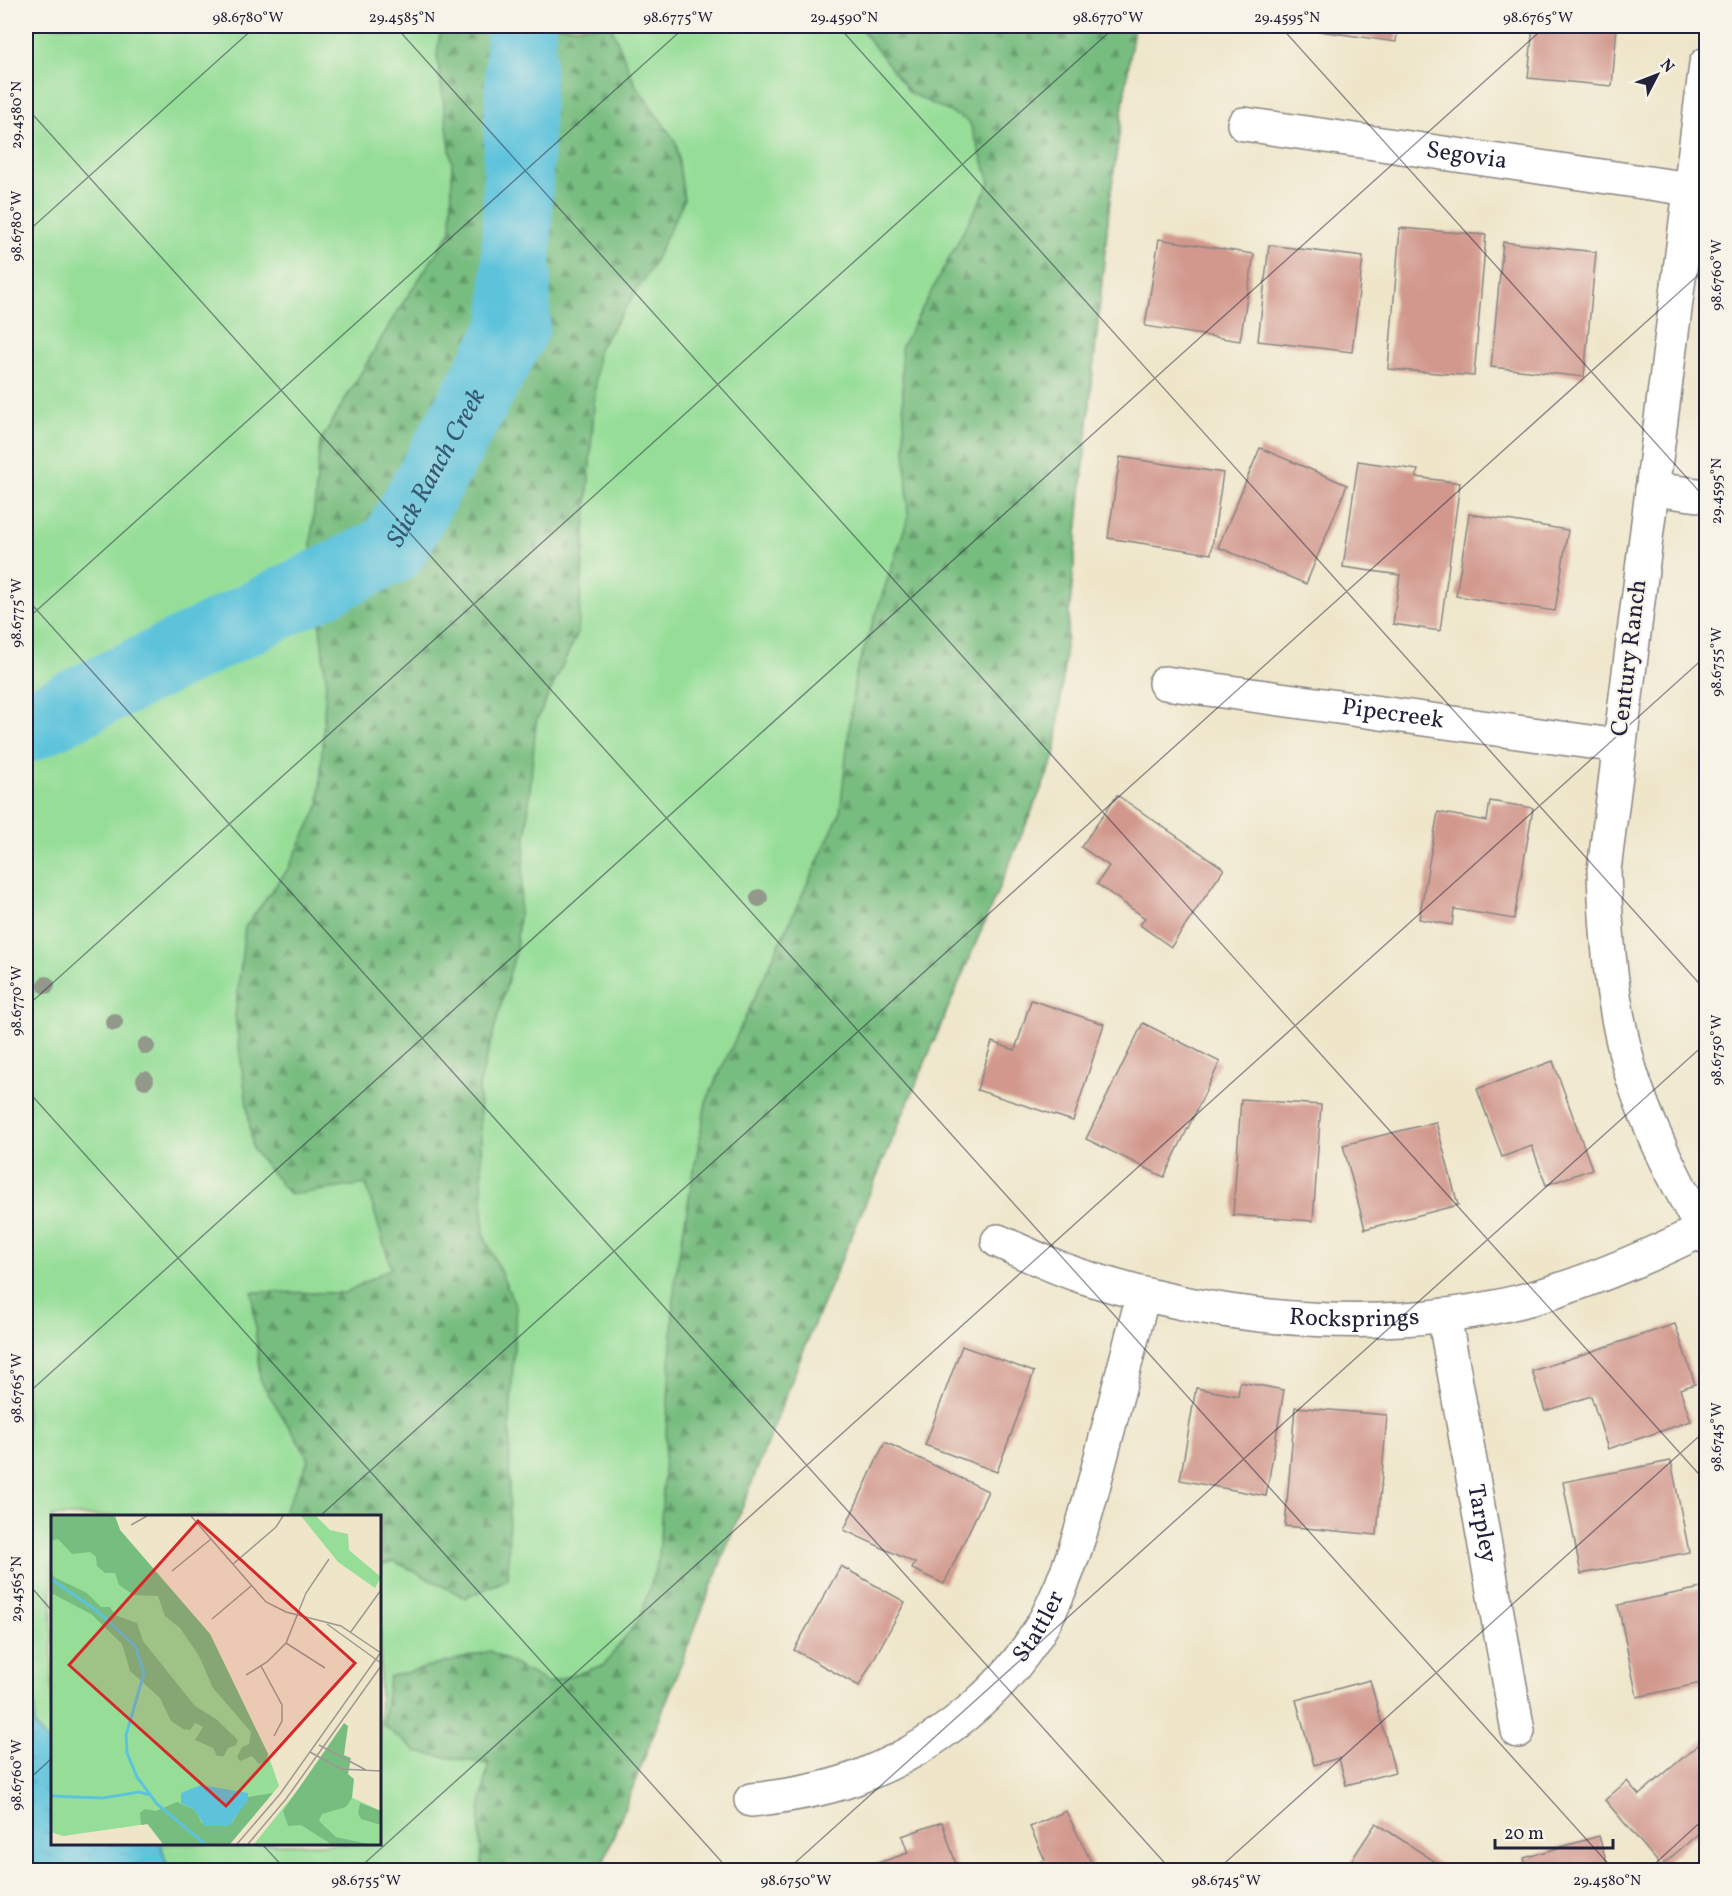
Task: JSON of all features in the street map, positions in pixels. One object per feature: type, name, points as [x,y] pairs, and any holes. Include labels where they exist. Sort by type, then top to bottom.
[{"type":"street","name":"Century Ranch","points":[[1705,1232],[1652,1129],[1630,1066],[1615,1002],[1606,936],[1604,870],[1707,64]]},
{"type":"street","name":"Segovia","points":[[1245,124],[1690,189]]},
{"type":"street","points":[[1652,489],[1707,496]]},
{"type":"street","name":"Pipecreek","points":[[1165,683],[1619,746]]},
{"type":"street","name":"Rocksprings","points":[[998,1241],[1079,1276],[1143,1295],[1203,1307],[1311,1320],[1393,1319],[1476,1310],[1554,1291],[1621,1267],[1705,1232]]},
{"type":"street","name":"Stattler","points":[[751,1800],[790,1796],[864,1776],[898,1760],[931,1741],[961,1719],[1014,1665],[1036,1634],[1055,1601],[1082,1530],[1143,1295]]},
{"type":"street","name":"Tarpley","points":[[1444,1315],[1518,1731]]},
{"type":"green space","points":[[26,26],[1134,26],[1110,199],[1055,756],[811,1331],[600,1870],[26,1870]]},
{"type":"green space","points":[[441,26],[611,26],[636,86],[676,142],[684,200],[652,267],[598,350],[578,632],[536,722],[516,950],[479,1086],[484,1235],[516,1307],[510,1422],[508,1579],[466,1598],[394,1561],[381,1565],[381,1515],[282,1515],[309,1459],[260,1380],[252,1292],[345,1293],[391,1268],[366,1184],[290,1195],[253,1150],[235,1016],[245,927],[288,869],[319,805],[326,680],[311,544],[320,442],[397,312],[451,231],[452,163],[437,55]]},
{"type":"green space","points":[[859,26],[1134,26],[1110,199],[1055,756],[811,1331],[602,1866],[596,1870],[489,1870],[482,1866],[479,1818],[488,1764],[417,1752],[383,1725],[389,1677],[490,1651],[548,1683],[604,1665],[640,1618],[659,1557],[675,1278],[706,1102],[840,813],[855,676],[908,518],[901,348],[990,182],[969,121],[910,93]]},
{"type":"water","points":[[26,1645],[32,1653],[35,1726],[51,1746],[51,1845],[161,1845],[171,1870],[26,1870]]},
{"type":"building","points":[[1314,26],[1398,26],[1396,42],[1314,30]]},
{"type":"building","points":[[1533,26],[1617,26],[1612,86],[1528,78]]},
{"type":"building","points":[[1400,228],[1486,235],[1474,376],[1388,369]]},
{"type":"building","points":[[1159,239],[1254,254],[1240,341],[1145,326]]},
{"type":"building","points":[[1503,242],[1596,252],[1584,377],[1491,367]]},
{"type":"building","points":[[1269,245],[1363,257],[1352,352],[1258,341]]},
{"type":"building","points":[[1260,448],[1347,485],[1306,584],[1218,547]]},
{"type":"building","points":[[1120,457],[1223,473],[1211,554],[1108,538]]},
{"type":"building","points":[[1358,461],[1418,470],[1416,477],[1460,483],[1440,631],[1393,624],[1400,575],[1343,567]]},
{"type":"building","points":[[1469,514],[1568,530],[1555,611],[1456,596]]},
{"type":"building","points":[[1706,647],[1706,693],[1701,692]]},
{"type":"building","points":[[1117,795],[1224,869],[1171,947],[1140,925],[1145,918],[1097,884],[1109,866],[1081,847]]},
{"type":"building","points":[[1490,801],[1533,808],[1514,919],[1454,909],[1452,925],[1419,919],[1438,812],[1487,821]]},
{"type":"building","points":[[1031,1000],[1104,1024],[1073,1121],[977,1090],[992,1042],[1015,1050]]},
{"type":"building","points":[[1143,1023],[1220,1062],[1164,1177],[1086,1139]]},
{"type":"building","points":[[1553,1061],[1592,1169],[1546,1185],[1532,1146],[1502,1157],[1477,1089]]},
{"type":"building","points":[[1241,1099],[1321,1105],[1313,1221],[1233,1215]]},
{"type":"building","points":[[1436,1122],[1458,1205],[1365,1229],[1343,1145]]},
{"type":"building","points":[[1675,1324],[1695,1384],[1680,1389],[1691,1421],[1608,1449],[1591,1396],[1545,1411],[1532,1371]]},
{"type":"building","points":[[962,1346],[1034,1372],[997,1472],[925,1445]]},
{"type":"building","points":[[1240,1382],[1284,1390],[1266,1496],[1180,1480],[1196,1388],[1238,1396]]},
{"type":"building","points":[[1295,1407],[1387,1415],[1377,1535],[1285,1526]]},
{"type":"building","points":[[885,1442],[988,1491],[944,1584],[912,1569],[915,1563],[844,1530]]},
{"type":"building","points":[[1671,1461],[1689,1552],[1581,1574],[1563,1482]]},
{"type":"building","points":[[841,1566],[905,1602],[859,1686],[794,1650]]},
{"type":"building","points":[[1706,1587],[1706,1682],[1637,1697],[1618,1605]]},
{"type":"building","points":[[1370,1680],[1395,1772],[1346,1785],[1339,1758],[1314,1765],[1296,1700]]},
{"type":"building","points":[[1706,1738],[1706,1827],[1661,1866],[1605,1800],[1627,1781],[1639,1795]]},
{"type":"building","points":[[1066,1811],[1095,1870],[1023,1870],[1045,1860],[1030,1827]]},
{"type":"building","points":[[942,1822],[958,1870],[864,1870],[863,1868],[908,1853],[902,1836]]},
{"type":"building","points":[[1376,1823],[1448,1870],[1345,1870]]},
{"type":"building","points":[[1599,1836],[1609,1870],[1527,1870],[1524,1858]]},
{"type":"waterway","name":"Slick Ranch Creek","points":[[26,728],[392,549],[515,326],[521,26]]}]
